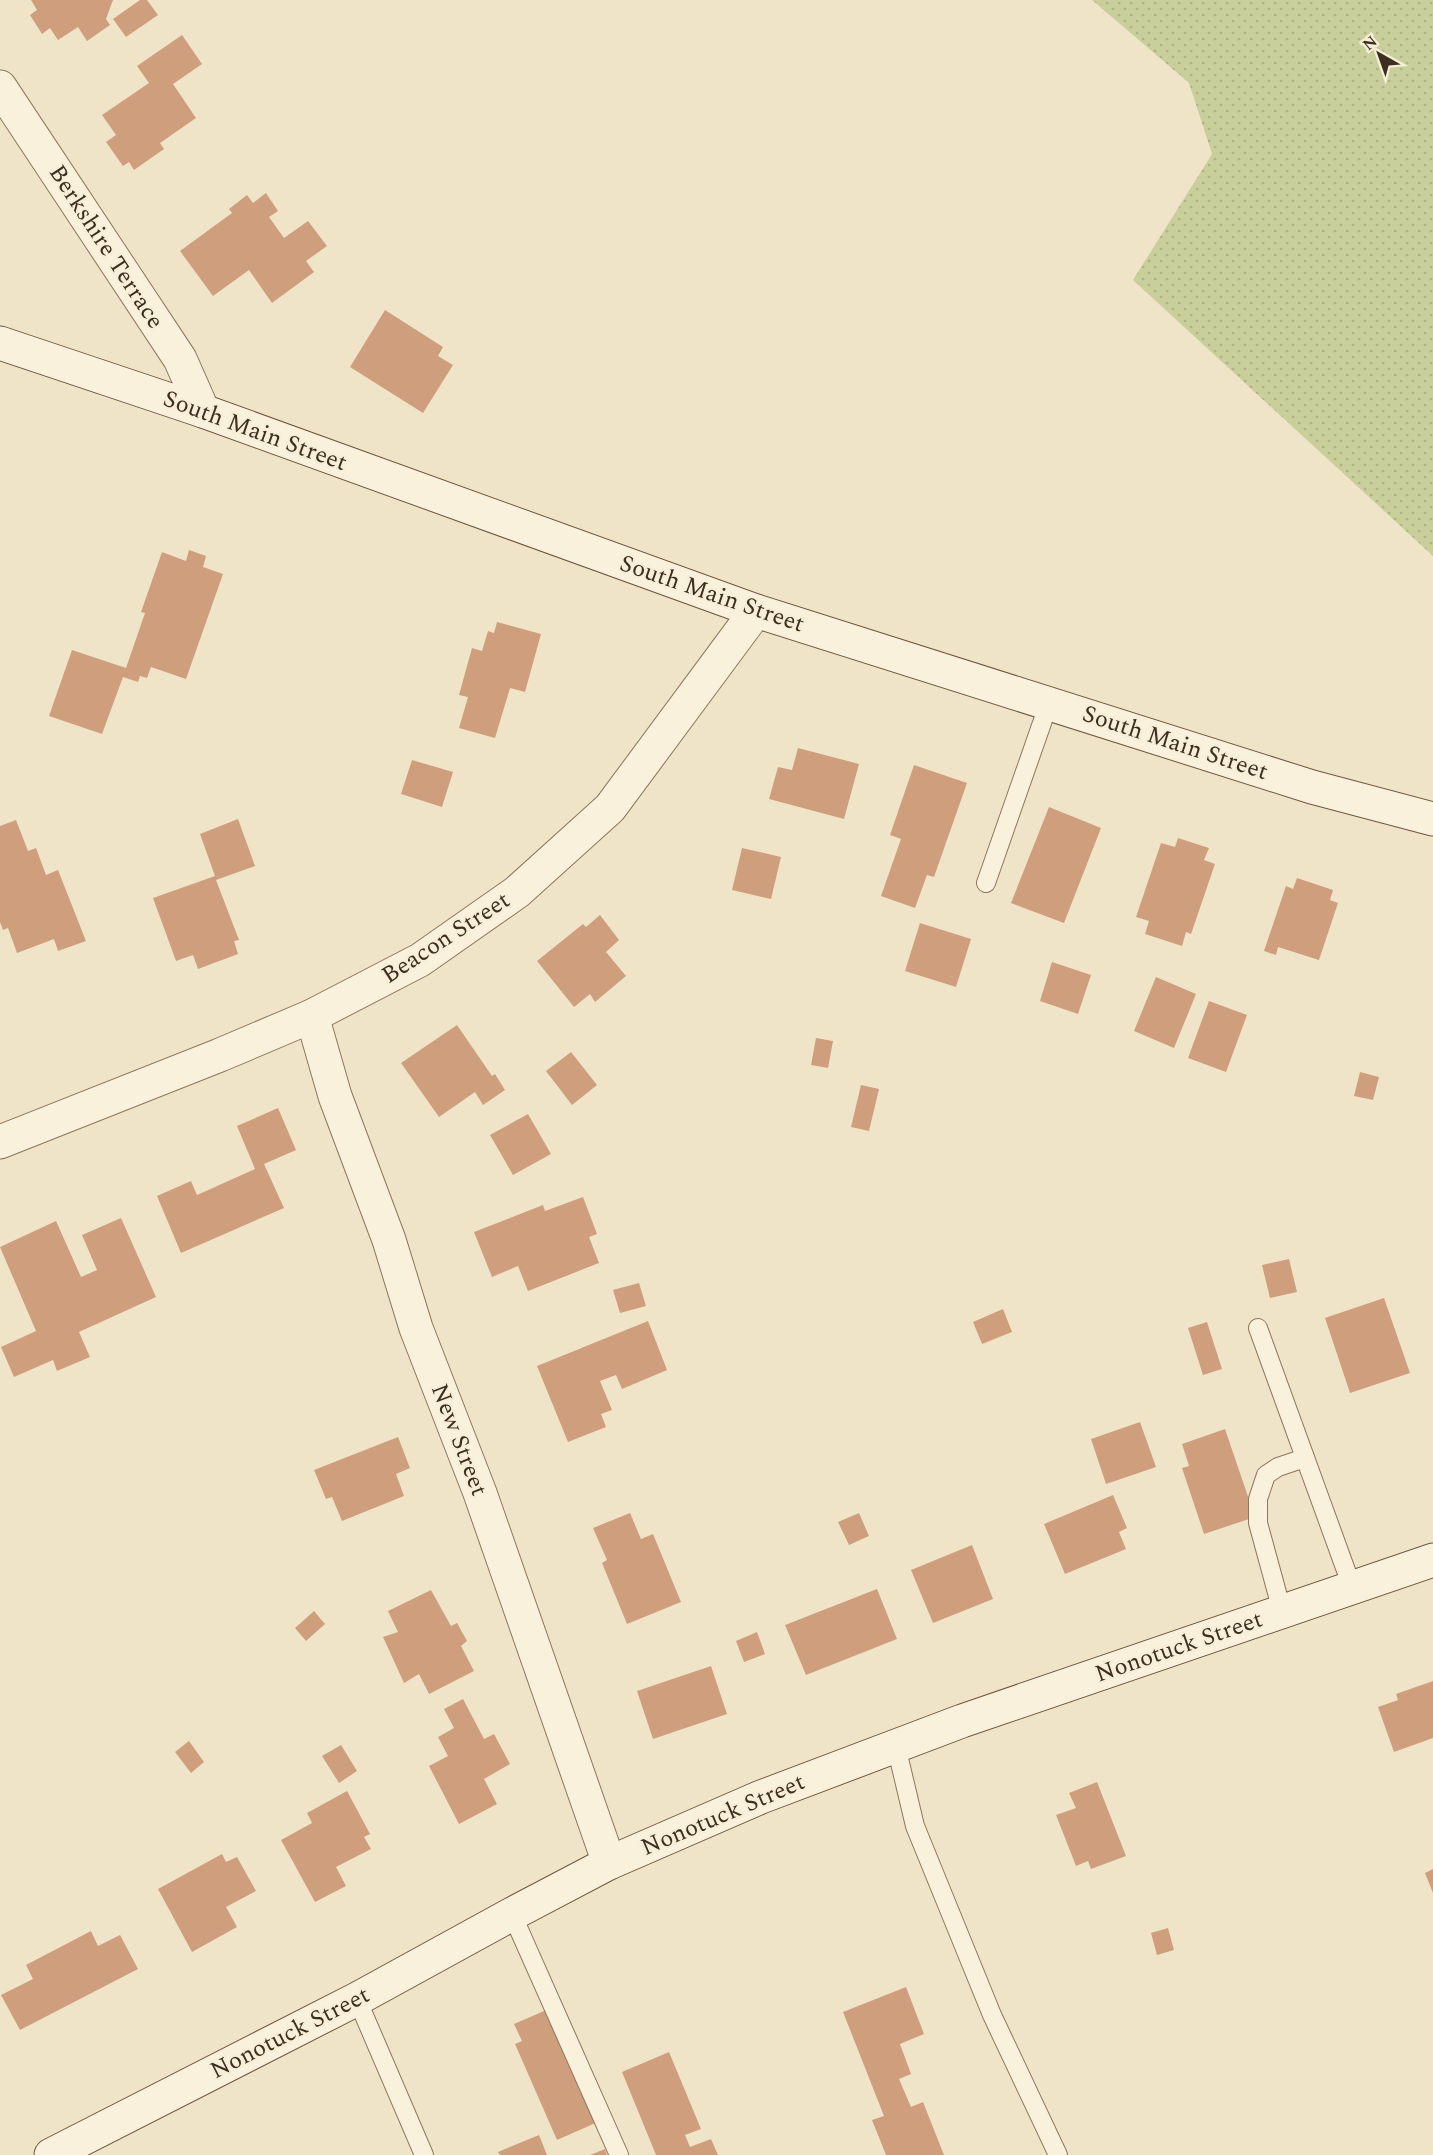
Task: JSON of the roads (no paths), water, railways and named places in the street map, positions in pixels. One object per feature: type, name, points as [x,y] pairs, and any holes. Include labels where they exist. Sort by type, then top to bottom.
[{"type":"main road","name":"Berkshire Terrace","points":[[0,87],[180,359],[203,411]]},
{"type":"main road","name":"South Main Street","points":[[0,343],[203,411],[756,611],[1312,787],[1433,819]]},
{"type":"main road","name":"Beacon Street","points":[[0,1142],[312,1016],[420,960],[516,892],[610,808],[756,611]]},
{"type":"main road","name":"New Street","points":[[312,1016],[335,1096],[388,1240],[416,1328],[480,1493],[609,1863]]},
{"type":"main road","name":"Nonotuck Street","points":[[51,2155],[357,1999],[609,1863],[761,1797],[962,1721],[1433,1560]]},
{"type":"lane","points":[[986,883],[1049,703]]},
{"type":"lane","points":[[1258,1328],[1352,1587]]},
{"type":"lane","points":[[1282,1611],[1258,1523],[1258,1499],[1266,1475],[1278,1467],[1305,1458]]},
{"type":"lane","points":[[896,1746],[915,1826],[992,2015],[1058,2155]]},
{"type":"lane","points":[[512,1914],[620,2155]]},
{"type":"lane","points":[[357,1999],[424,2155]]}]
